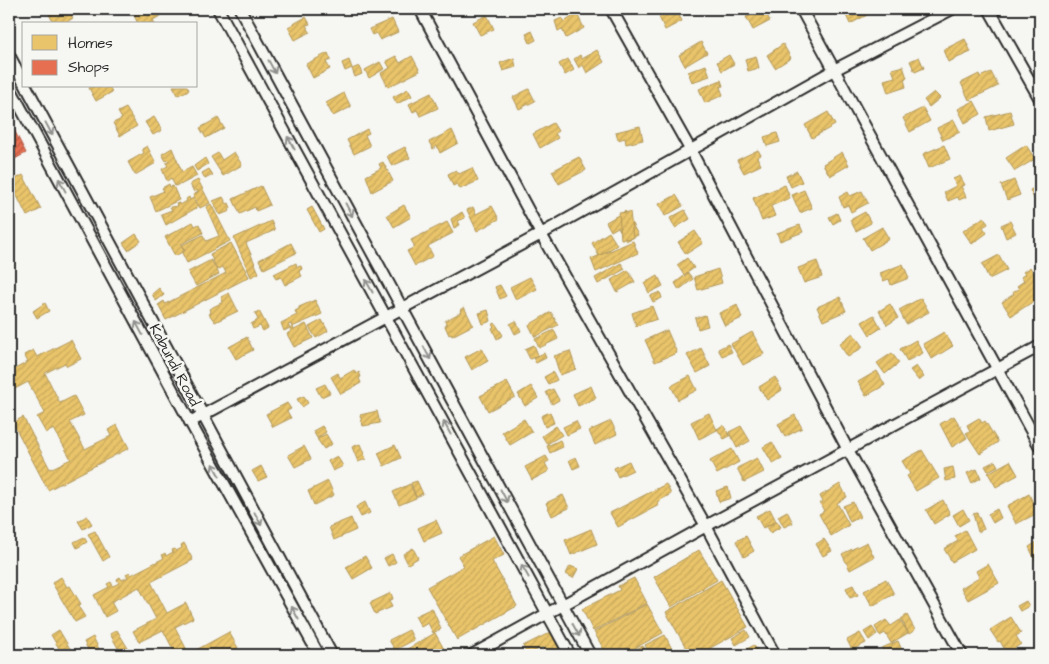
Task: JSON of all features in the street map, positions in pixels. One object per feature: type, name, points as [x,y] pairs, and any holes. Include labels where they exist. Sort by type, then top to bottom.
[{"type":"street","points":[[218,9],[570,655]]},
{"type":"street","points":[[240,9],[590,655]]},
{"type":"street","points":[[420,9],[541,234],[706,526],[775,655]]},
{"type":"street","points":[[611,9],[691,151],[848,450],[962,655]]},
{"type":"street","points":[[802,9],[1040,447]]},
{"type":"street","points":[[190,422],[541,234],[834,70],[952,9]]},
{"type":"street","points":[[989,9],[1040,99]]},
{"type":"street","points":[[240,50],[258,40]]},
{"type":"street","points":[[9,55],[22,79]]},
{"type":"street","name":"Kabundi Road","points":[[9,86],[120,294],[319,655]]},
{"type":"street","name":"Kabundi Road","points":[[27,88],[332,655]]},
{"type":"street","points":[[316,187],[332,178]]},
{"type":"street","points":[[120,294],[133,287]]},
{"type":"street","points":[[472,655],[1040,346]]},
{"type":"street","points":[[466,462],[481,454]]},
{"type":"building: Homes","points":[[59,9],[74,9],[76,12],[71,15],[73,18],[67,22],[53,22],[49,14]]},
{"type":"building: Homes","points":[[138,9],[140,12],[146,9],[161,9],[162,15],[153,20],[154,22],[137,22],[134,11]]},
{"type":"building: Homes","points":[[676,9],[682,21],[665,30],[659,17]]},
{"type":"building: Homes","points":[[764,9],[770,21],[753,30],[746,17]]},
{"type":"building: Homes","points":[[864,9],[867,15],[850,24],[844,11]]},
{"type":"building: Homes","points":[[577,14],[584,28],[566,38],[562,29],[558,31],[555,21],[562,18],[564,22]]},
{"type":"building: Homes","points":[[487,15],[494,29],[480,35],[473,22]]},
{"type":"building: Homes","points":[[306,17],[310,24],[306,25],[310,32],[295,40],[288,27]]},
{"type":"building: Homes","points":[[392,19],[398,32],[380,40],[376,33],[372,35],[369,29]]},
{"type":"building: Homes","points":[[532,31],[536,40],[530,43],[526,34]]},
{"type":"building: Homes","points":[[965,39],[971,52],[948,62],[943,50]]},
{"type":"building: Homes","points":[[701,42],[707,53],[685,66],[679,55]]},
{"type":"building: Homes","points":[[783,44],[791,58],[775,68],[767,55]]},
{"type":"building: Homes","points":[[597,50],[604,62],[587,73],[583,65],[579,68],[574,59],[580,55],[582,59]]},
{"type":"building: Homes","points":[[328,53],[331,60],[326,62],[330,69],[313,78],[306,64]]},
{"type":"building: Homes","points":[[729,55],[734,64],[722,71],[717,62]]},
{"type":"building: Homes","points":[[396,56],[400,63],[412,56],[420,71],[388,87],[381,73],[390,68],[386,61]]},
{"type":"building: Homes","points":[[756,56],[759,68],[748,71],[745,59]]},
{"type":"building: Homes","points":[[919,57],[924,68],[915,72],[910,61]]},
{"type":"building: Homes","points":[[514,58],[516,67],[503,71],[500,63]]},
{"type":"building: Homes","points":[[568,59],[574,70],[565,75],[559,64]]},
{"type":"building: Homes","points":[[349,60],[352,68],[345,71],[342,63]]},
{"type":"building: Homes","points":[[380,62],[384,69],[369,78],[365,70]]},
{"type":"building: Homes","points":[[706,65],[710,76],[692,82],[688,72]]},
{"type":"building: Homes","points":[[359,66],[362,74],[355,77],[352,69]]},
{"type":"building: Homes","points":[[903,66],[907,78],[904,79],[906,87],[888,93],[884,80],[895,77],[892,69]]},
{"type":"building: Homes","points":[[991,72],[998,86],[969,100],[961,83],[979,74],[980,77]]},
{"type":"building: Homes","points":[[721,80],[723,86],[720,87],[723,95],[705,103],[699,89]]},
{"type":"building: Homes","points":[[89,88],[110,88],[112,92],[96,101]]},
{"type":"building: Homes","points":[[174,88],[188,88],[189,90],[178,95]]},
{"type":"building: Homes","points":[[408,89],[412,96],[397,104],[393,97]]},
{"type":"building: Homes","points":[[529,89],[535,101],[519,109],[513,97]]},
{"type":"building: Homes","points":[[934,92],[940,98],[929,107],[924,100]]},
{"type":"building: Homes","points":[[344,93],[351,107],[333,116],[326,103]]},
{"type":"building: Homes","points":[[431,93],[438,108],[420,116],[417,110],[413,112],[409,104]]},
{"type":"building: Homes","points":[[974,101],[981,114],[965,123],[958,109]]},
{"type":"building: Homes","points":[[126,108],[137,126],[120,136],[113,123],[122,119],[118,112]]},
{"type":"building: Homes","points":[[923,108],[930,121],[910,132],[903,118]]},
{"type":"building: Homes","points":[[1010,111],[1014,124],[989,131],[986,117]]},
{"type":"building: Homes","points":[[828,112],[835,125],[812,138],[805,125]]},
{"type":"building: Homes","points":[[154,117],[162,130],[153,135],[145,122]]},
{"type":"building: Homes","points":[[218,118],[224,128],[206,138],[200,128]]},
{"type":"building: Homes","points":[[954,120],[960,132],[943,140],[937,128]]},
{"type":"building: Homes","points":[[553,123],[558,131],[555,133],[558,138],[540,148],[533,134]]},
{"type":"building: Homes","points":[[640,126],[643,140],[626,144],[625,138],[618,140],[616,132]]},
{"type":"building: Homes","points":[[367,129],[369,133],[365,135],[370,146],[354,154],[347,140]]},
{"type":"building: Homes","points":[[452,130],[458,143],[440,153],[437,146],[433,149],[429,142]]},
{"type":"building: Homes","points":[[777,133],[780,142],[767,146],[764,137]]},
{"type":"building: Homes","points":[[944,145],[950,159],[929,168],[923,154]]},
{"type":"building: Homes","points":[[1026,145],[1035,159],[1015,171],[1006,158]]},
{"type":"building: Homes","points":[[147,146],[156,163],[135,175],[128,162],[144,153],[142,149]]},
{"type":"building: Homes","points":[[405,147],[410,158],[392,166],[387,156]]},
{"type":"building: Homes","points":[[172,148],[182,172],[192,167],[197,176],[175,186],[171,178],[167,181],[162,169],[168,166],[166,163],[169,162],[168,160],[166,161],[162,154]]},
{"type":"building: Homes","points":[[758,150],[761,155],[757,157],[761,165],[744,173],[737,160]]},
{"type":"building: Homes","points":[[234,152],[242,165],[223,176],[211,157],[218,153],[222,160]]},
{"type":"building: Homes","points":[[842,152],[849,165],[830,176],[823,164]]},
{"type":"building: Homes","points":[[579,157],[586,170],[559,184],[552,171]]},
{"type":"building: Homes","points":[[205,158],[208,164],[197,171],[194,166]]},
{"type":"building: Homes","points":[[383,162],[393,181],[372,192],[366,176],[381,168],[379,164]]},
{"type":"building: Homes","points":[[472,168],[478,181],[460,189],[457,184],[453,186],[448,174],[456,170],[459,174]]},
{"type":"building: Homes","points":[[209,169],[213,175],[205,179],[202,173]]},
{"type":"building: Homes","points":[[797,171],[802,182],[791,187],[786,176]]},
{"type":"building: Homes","points":[[23,175],[41,209],[27,216],[10,182]]},
{"type":"building: Homes","points":[[960,176],[965,185],[961,186],[966,197],[959,200],[958,197],[948,201],[944,192],[956,186],[953,179]]},
{"type":"building: Homes","points":[[198,180],[210,203],[200,208],[193,195],[198,192],[197,190],[194,192],[190,184]]},
{"type":"building: Homes","points":[[1014,180],[1020,195],[1007,200],[1001,185]]},
{"type":"building: Homes","points":[[169,184],[170,187],[173,186],[179,200],[156,211],[150,197],[164,191],[162,188]]},
{"type":"building: Homes","points":[[785,185],[790,198],[771,206],[775,216],[762,221],[753,198]]},
{"type":"building: Homes","points":[[1040,185],[1040,203],[1037,205],[1030,190]]},
{"type":"building: Homes","points":[[261,186],[270,205],[256,211],[255,207],[240,214],[233,199]]},
{"type":"building: Homes","points":[[804,190],[812,208],[800,213],[792,195]]},
{"type":"building: Homes","points":[[862,191],[868,203],[851,212],[848,205],[843,207],[839,197],[848,192],[850,196]]},
{"type":"building: Homes","points":[[676,195],[683,206],[665,216],[659,204]]},
{"type":"building: Homes","points":[[189,197],[190,200],[193,198],[198,207],[166,225],[161,214],[172,210],[170,207],[178,206],[176,204],[179,203],[180,205],[187,201],[186,199]]},
{"type":"building: Homes","points":[[223,197],[231,208],[229,209],[230,211],[220,215],[213,201]]},
{"type":"building: Homes","points":[[211,204],[230,241],[187,263],[182,253],[185,251],[182,245],[203,235],[206,241],[219,236],[206,207]]},
{"type":"building: Homes","points":[[404,205],[411,217],[394,227],[387,215]]},
{"type":"building: Homes","points":[[492,206],[499,219],[477,231],[467,210],[473,207],[476,214]]},
{"type":"building: Homes","points":[[312,207],[324,229],[319,232],[307,210]]},
{"type":"building: Homes","points":[[685,210],[690,219],[675,228],[670,218]]},
{"type":"building: Homes","points":[[625,211],[638,235],[626,241],[618,227],[611,231],[606,222]]},
{"type":"building: Homes","points":[[462,212],[465,218],[458,221],[460,225],[454,228],[451,219]]},
{"type":"building: Homes","points":[[630,212],[633,238],[621,239],[619,213]]},
{"type":"building: Homes","points":[[865,212],[871,223],[856,231],[850,220]]},
{"type":"building: Homes","points":[[837,213],[840,220],[833,224],[829,217]]},
{"type":"building: Homes","points":[[984,217],[988,224],[983,227],[987,233],[972,244],[963,231]]},
{"type":"building: Homes","points":[[271,221],[275,230],[246,243],[259,273],[251,277],[234,238]]},
{"type":"building: Homes","points":[[1010,221],[1016,233],[1006,238],[1001,225]]},
{"type":"building: Homes","points":[[193,222],[195,226],[199,224],[203,233],[181,244],[184,251],[175,256],[165,237]]},
{"type":"building: Homes","points":[[447,222],[453,233],[428,246],[433,256],[415,266],[407,251],[415,247],[411,240]]},
{"type":"building: Homes","points":[[800,225],[803,232],[780,241],[777,233]]},
{"type":"building: Homes","points":[[882,227],[889,239],[870,250],[863,238]]},
{"type":"building: Homes","points":[[695,231],[703,243],[686,254],[678,242]]},
{"type":"building: Homes","points":[[609,232],[617,245],[599,256],[592,243]]},
{"type":"building: Homes","points":[[136,234],[141,241],[128,250],[123,243]]},
{"type":"building: Homes","points":[[633,241],[638,253],[596,272],[591,259]]},
{"type":"building: Homes","points":[[231,243],[249,277],[166,320],[158,305],[164,301],[165,304],[226,273],[223,267],[217,270],[210,254]]},
{"type":"building: Homes","points":[[291,243],[296,253],[264,269],[259,260]]},
{"type":"building: Homes","points":[[999,255],[1007,270],[989,279],[982,264]]},
{"type":"building: Homes","points":[[687,258],[694,268],[684,275],[677,265]]},
{"type":"building: Homes","points":[[211,260],[219,274],[196,286],[188,272]]},
{"type":"building: Homes","points":[[817,261],[822,277],[804,283],[798,268]]},
{"type":"building: Homes","points":[[296,263],[297,267],[301,266],[302,269],[299,271],[302,276],[285,285],[281,277],[276,279],[274,274]]},
{"type":"building: Homes","points":[[621,263],[625,269],[598,284],[595,278]]},
{"type":"building: Homes","points":[[903,264],[909,278],[891,285],[889,279],[883,281],[880,273]]},
{"type":"building: Homes","points":[[1030,267],[1040,284],[1040,297],[1011,316],[1002,302],[1019,289],[1017,286],[1024,281],[1021,277],[1025,274],[1023,272]]},
{"type":"building: Homes","points":[[718,269],[722,283],[698,290],[694,277]]},
{"type":"building: Homes","points":[[628,270],[635,282],[617,292],[611,280]]},
{"type":"building: Homes","points":[[688,273],[693,279],[679,290],[675,283]]},
{"type":"building: Homes","points":[[658,276],[663,286],[649,293],[644,283]]},
{"type":"building: Homes","points":[[530,277],[537,289],[516,300],[510,287]]},
{"type":"building: Homes","points":[[500,285],[506,296],[500,299],[495,287]]},
{"type":"building: Homes","points":[[159,288],[164,295],[156,301],[152,294]]},
{"type":"building: Homes","points":[[660,292],[662,298],[653,302],[650,296]]},
{"type":"building: Homes","points":[[229,293],[238,311],[215,322],[209,314],[211,313],[209,309],[223,302],[221,297]]},
{"type":"building: Homes","points":[[840,297],[846,311],[823,321],[817,307]]},
{"type":"building: Homes","points":[[921,298],[929,312],[906,324],[899,310]]},
{"type":"building: Homes","points":[[315,300],[322,314],[292,327],[291,324],[288,325],[290,328],[284,331],[281,323],[297,315],[295,311],[299,307]]},
{"type":"building: Homes","points":[[45,303],[49,311],[37,318],[33,311]]},
{"type":"building: Homes","points":[[890,304],[898,318],[887,325],[879,311]]},
{"type":"building: Homes","points":[[737,305],[742,318],[725,326],[719,313]]},
{"type":"building: Homes","points":[[652,306],[657,319],[636,326],[632,313]]},
{"type":"building: Homes","points":[[464,307],[473,325],[452,336],[451,334],[449,335],[445,321],[461,312],[460,310]]},
{"type":"building: Homes","points":[[488,310],[491,321],[483,324],[479,313]]},
{"type":"building: Homes","points":[[259,311],[268,328],[263,331],[260,326],[253,329],[251,324],[258,320],[255,313]]},
{"type":"building: Homes","points":[[551,312],[558,325],[535,337],[529,325]]},
{"type":"building: Homes","points":[[705,315],[708,326],[698,329],[695,318]]},
{"type":"building: Homes","points":[[874,315],[881,328],[870,335],[862,322]]},
{"type":"building: Homes","points":[[322,320],[328,331],[316,338],[309,327]]},
{"type":"building: Homes","points":[[516,321],[521,331],[515,334],[510,324]]},
{"type":"building: Homes","points":[[495,323],[503,335],[497,339],[492,328],[494,327],[492,325]]},
{"type":"building: Homes","points":[[306,324],[313,338],[294,347],[287,334],[293,327],[294,330]]},
{"type":"building: Homes","points":[[554,330],[558,339],[539,348],[535,339]]},
{"type":"building: Homes","points":[[667,330],[677,353],[655,362],[645,340]]},
{"type":"building: Homes","points":[[752,332],[764,354],[743,365],[731,344]]},
{"type":"building: Homes","points":[[944,332],[953,346],[932,359],[923,344]]},
{"type":"building: Homes","points":[[853,333],[863,347],[848,357],[839,344]]},
{"type":"building: Homes","points":[[247,337],[253,350],[236,359],[229,347]]},
{"type":"building: Homes","points":[[71,340],[81,359],[67,366],[65,363],[45,373],[60,403],[74,396],[84,415],[70,422],[85,449],[111,436],[108,430],[117,425],[129,448],[48,490],[13,423],[23,417],[50,469],[71,459],[54,429],[46,433],[37,417],[45,413],[28,382],[9,392],[9,372],[28,362],[24,355],[33,350],[37,357]]},
{"type":"building: Homes","points":[[916,340],[923,353],[907,361],[900,349]]},
{"type":"building: Homes","points":[[728,344],[732,352],[722,356],[718,349]]},
{"type":"building: Homes","points":[[534,345],[538,355],[530,359],[525,349]]},
{"type":"building: Homes","points":[[482,348],[488,361],[472,370],[465,357]]},
{"type":"building: Homes","points":[[701,348],[710,366],[697,373],[687,355]]},
{"type":"building: Homes","points":[[570,351],[576,369],[560,375],[554,356]]},
{"type":"building: Homes","points":[[544,353],[546,358],[536,363],[533,358]]},
{"type":"building: Homes","points":[[892,353],[899,363],[885,374],[877,363]]},
{"type":"building: Homes","points":[[916,366],[924,377],[919,381],[910,370]]},
{"type":"building: Homes","points":[[354,370],[356,374],[359,372],[361,383],[341,394],[331,377],[338,373],[340,378]]},
{"type":"building: Homes","points":[[877,371],[885,385],[866,396],[858,382]]},
{"type":"building: Homes","points":[[553,372],[557,380],[548,384],[544,377]]},
{"type":"building: Homes","points":[[690,376],[697,390],[678,400],[671,386]]},
{"type":"building: Homes","points":[[775,377],[782,390],[767,400],[759,387]]},
{"type":"building: Homes","points":[[507,382],[515,397],[488,411],[480,396]]},
{"type":"building: Homes","points":[[325,384],[330,393],[321,397],[316,388]]},
{"type":"building: Homes","points":[[531,386],[538,398],[525,406],[518,394]]},
{"type":"building: Homes","points":[[591,386],[596,398],[578,406],[573,394]]},
{"type":"building: Homes","points":[[553,389],[559,400],[552,404],[546,392]]},
{"type":"building: Homes","points":[[304,396],[308,403],[302,407],[297,399]]},
{"type":"building: Homes","points":[[287,403],[291,409],[287,411],[291,418],[273,427],[266,414]]},
{"type":"building: Homes","points":[[377,411],[380,423],[363,426],[360,415]]},
{"type":"building: Homes","points":[[550,412],[554,423],[545,427],[541,416]]},
{"type":"building: Homes","points":[[709,413],[717,430],[699,439],[691,422]]},
{"type":"building: Homes","points":[[795,415],[802,428],[785,437],[778,424]]},
{"type":"building: Homes","points":[[954,416],[967,438],[952,447],[940,424]]},
{"type":"building: Homes","points":[[979,418],[982,423],[985,421],[998,442],[980,454],[966,433],[970,431],[967,425]]},
{"type":"building: Homes","points":[[524,419],[532,432],[510,445],[502,432]]},
{"type":"building: Homes","points":[[576,421],[580,429],[567,435],[563,427]]},
{"type":"building: Homes","points":[[611,421],[617,434],[595,445],[589,431]]},
{"type":"building: Homes","points":[[723,425],[730,436],[724,439],[717,429]]},
{"type":"building: Homes","points":[[322,426],[326,432],[317,438],[313,431]]},
{"type":"building: Homes","points":[[556,426],[562,435],[547,444],[542,436]]},
{"type":"building: Homes","points":[[741,426],[750,441],[737,448],[729,432]]},
{"type":"building: Homes","points":[[326,434],[332,444],[324,449],[317,439]]},
{"type":"building: Homes","points":[[560,440],[563,447],[550,453],[547,446]]},
{"type":"building: Homes","points":[[772,442],[782,459],[773,464],[763,447]]},
{"type":"building: Homes","points":[[360,444],[366,459],[358,462],[352,447]]},
{"type":"building: Homes","points":[[395,445],[401,458],[384,466],[378,453]]},
{"type":"building: Homes","points":[[304,446],[311,459],[295,467],[288,455]]},
{"type":"building: Homes","points":[[732,449],[739,462],[717,474],[710,461]]},
{"type":"building: Homes","points":[[922,450],[939,478],[916,491],[907,476],[910,474],[902,461]]},
{"type":"building: Homes","points":[[337,456],[343,466],[333,471],[328,461]]},
{"type":"building: Homes","points":[[546,456],[549,461],[545,463],[549,471],[532,480],[525,467]]},
{"type":"building: Homes","points":[[576,457],[580,466],[573,469],[569,460]]},
{"type":"building: Homes","points":[[757,458],[764,472],[744,482],[737,468]]},
{"type":"building: Homes","points":[[629,461],[633,470],[618,477],[614,468]]},
{"type":"building: Homes","points":[[995,461],[998,466],[988,471],[985,466]]},
{"type":"building: Homes","points":[[1010,461],[1018,475],[996,487],[988,473]]},
{"type":"building: Homes","points":[[261,466],[267,477],[258,481],[252,471]]},
{"type":"building: Homes","points":[[953,467],[955,479],[946,481],[944,469]]},
{"type":"building: Homes","points":[[977,469],[981,478],[972,483],[967,473]]},
{"type":"building: Homes","points":[[328,481],[334,495],[314,505],[308,491]]},
{"type":"building: Homes","points":[[417,481],[423,494],[416,497],[411,483]]},
{"type":"building: Homes","points":[[410,484],[416,498],[399,505],[393,492]]},
{"type":"building: Homes","points":[[666,484],[671,494],[657,502],[659,505],[618,527],[610,513]]},
{"type":"building: Homes","points":[[840,484],[847,497],[837,503],[849,525],[831,536],[819,514],[824,511],[820,503],[823,502],[820,496]]},
{"type":"building: Homes","points":[[728,487],[731,498],[719,502],[716,491]]},
{"type":"building: Homes","points":[[1029,494],[1038,513],[1016,524],[1007,506]]},
{"type":"building: Homes","points":[[563,495],[569,508],[552,516],[546,503]]},
{"type":"building: Homes","points":[[943,500],[950,514],[934,524],[926,510]]},
{"type":"building: Homes","points":[[365,502],[370,513],[361,517],[356,507]]},
{"type":"building: Homes","points":[[853,502],[860,517],[850,522],[843,506]]},
{"type":"building: Homes","points":[[770,509],[776,521],[763,528],[756,516]]},
{"type":"building: Homes","points":[[963,509],[969,520],[959,526],[953,515]]},
{"type":"building: Homes","points":[[997,509],[1001,518],[993,523],[988,514]]},
{"type":"building: Homes","points":[[787,511],[793,523],[784,527],[778,516]]},
{"type":"building: Homes","points":[[977,513],[984,529],[978,532],[973,514]]},
{"type":"building: Homes","points":[[87,516],[92,524],[83,529],[78,521]]},
{"type":"building: Homes","points":[[351,518],[356,530],[334,540],[329,527]]},
{"type":"building: Homes","points":[[436,520],[442,533],[424,541],[418,528]]},
{"type":"building: Homes","points":[[777,521],[781,527],[770,533],[766,527]]},
{"type":"building: Homes","points":[[591,529],[597,544],[571,555],[565,540]]},
{"type":"building: Homes","points":[[965,530],[975,549],[952,562],[944,549],[958,541],[955,536]]},
{"type":"building: Homes","points":[[95,531],[109,557],[103,561],[88,534]]},
{"type":"building: Homes","points":[[494,536],[504,555],[492,561],[517,606],[457,640],[427,587],[464,566],[458,556]]},
{"type":"building: Homes","points":[[746,536],[754,551],[744,557],[736,541]]},
{"type":"building: Homes","points":[[84,537],[87,542],[77,548],[74,542]]},
{"type":"building: Homes","points":[[824,539],[832,551],[823,556],[816,544]]},
{"type":"building: Homes","points":[[1040,540],[1040,562],[1037,564],[1029,547]]},
{"type":"building: Homes","points":[[867,542],[874,557],[850,570],[842,554]]},
{"type":"building: Homes","points":[[184,543],[193,560],[151,582],[167,613],[186,603],[193,618],[175,627],[189,654],[229,632],[238,648],[224,655],[176,655],[163,630],[139,642],[133,631],[156,619],[139,587],[111,602],[116,611],[105,617],[94,595],[109,587],[107,584],[111,582],[113,586],[119,583],[117,579],[120,577],[122,580],[128,577],[126,574],[130,572],[131,575],[164,558],[162,555],[165,553],[166,556],[173,552],[172,550],[175,549],[176,551],[182,548],[181,545]]},
{"type":"building: Homes","points":[[413,548],[418,558],[408,564],[403,554]]},
{"type":"building: Homes","points":[[699,550],[717,580],[671,607],[654,577]]},
{"type":"building: Homes","points":[[392,554],[396,562],[388,566],[384,558]]},
{"type":"building: Homes","points":[[365,556],[372,568],[353,579],[346,567]]},
{"type":"building: Homes","points":[[988,564],[999,583],[968,600],[961,588],[979,577],[976,571]]},
{"type":"building: Homes","points":[[570,566],[578,569],[573,578],[566,574]]},
{"type":"building: Homes","points":[[61,577],[67,587],[70,586],[81,604],[78,606],[85,617],[75,622],[52,583]]},
{"type":"building: Homes","points":[[634,578],[647,603],[593,631],[582,609],[620,590],[618,586]]},
{"type":"building: Homes","points":[[886,579],[894,594],[872,606],[864,591]]},
{"type":"building: Homes","points":[[721,580],[748,627],[698,655],[690,655],[666,612]]},
{"type":"building: Homes","points":[[853,585],[858,595],[850,598],[846,588]]},
{"type":"building: Homes","points":[[391,593],[393,599],[389,601],[392,607],[375,614],[370,603]]},
{"type":"building: Homes","points":[[1026,601],[1029,606],[1020,611],[1017,606]]},
{"type":"building: Homes","points":[[647,604],[663,633],[622,655],[607,655],[594,632]]},
{"type":"building: Homes","points":[[432,608],[441,629],[433,633],[428,623],[421,627],[415,616]]},
{"type":"building: Homes","points":[[907,615],[915,630],[909,634],[901,619]]},
{"type":"building: Homes","points":[[1011,617],[1021,633],[1016,636],[1021,644],[1009,652],[1008,649],[1005,650],[1000,641],[998,642],[990,630]]},
{"type":"building: Homes","points":[[886,620],[891,626],[900,620],[908,633],[891,643],[885,633],[880,636],[875,627]]},
{"type":"building: Homes","points":[[872,627],[877,634],[869,640],[864,632]]},
{"type":"building: Homes","points":[[59,630],[72,652],[67,655],[63,655],[51,635]]},
{"type":"building: Homes","points":[[117,630],[132,655],[122,655],[110,634]]},
{"type":"building: Homes","points":[[409,630],[414,640],[395,650],[389,640]]},
{"type":"building: Homes","points":[[746,630],[750,637],[736,645],[732,638]]},
{"type":"building: Homes","points":[[551,632],[562,655],[546,655],[543,647],[527,655],[523,646]]},
{"type":"building: Homes","points":[[435,633],[444,649],[434,655],[397,655]]},
{"type":"building: Homes","points":[[860,633],[866,643],[852,650],[847,640]]},
{"type":"building: Homes","points":[[665,635],[675,655],[650,655],[645,645]]},
{"type":"building: Homes","points":[[93,637],[102,655],[91,655],[84,642]]},
{"type":"building: Homes","points":[[898,641],[904,655],[885,655],[882,648]]},
{"type":"building: Homes","points":[[754,645],[760,655],[737,655]]},
{"type":"building: Homes","points":[[643,646],[648,655],[631,655],[630,652]]},
{"type":"building: Shops","points":[[9,120],[26,153],[9,162]]}]
